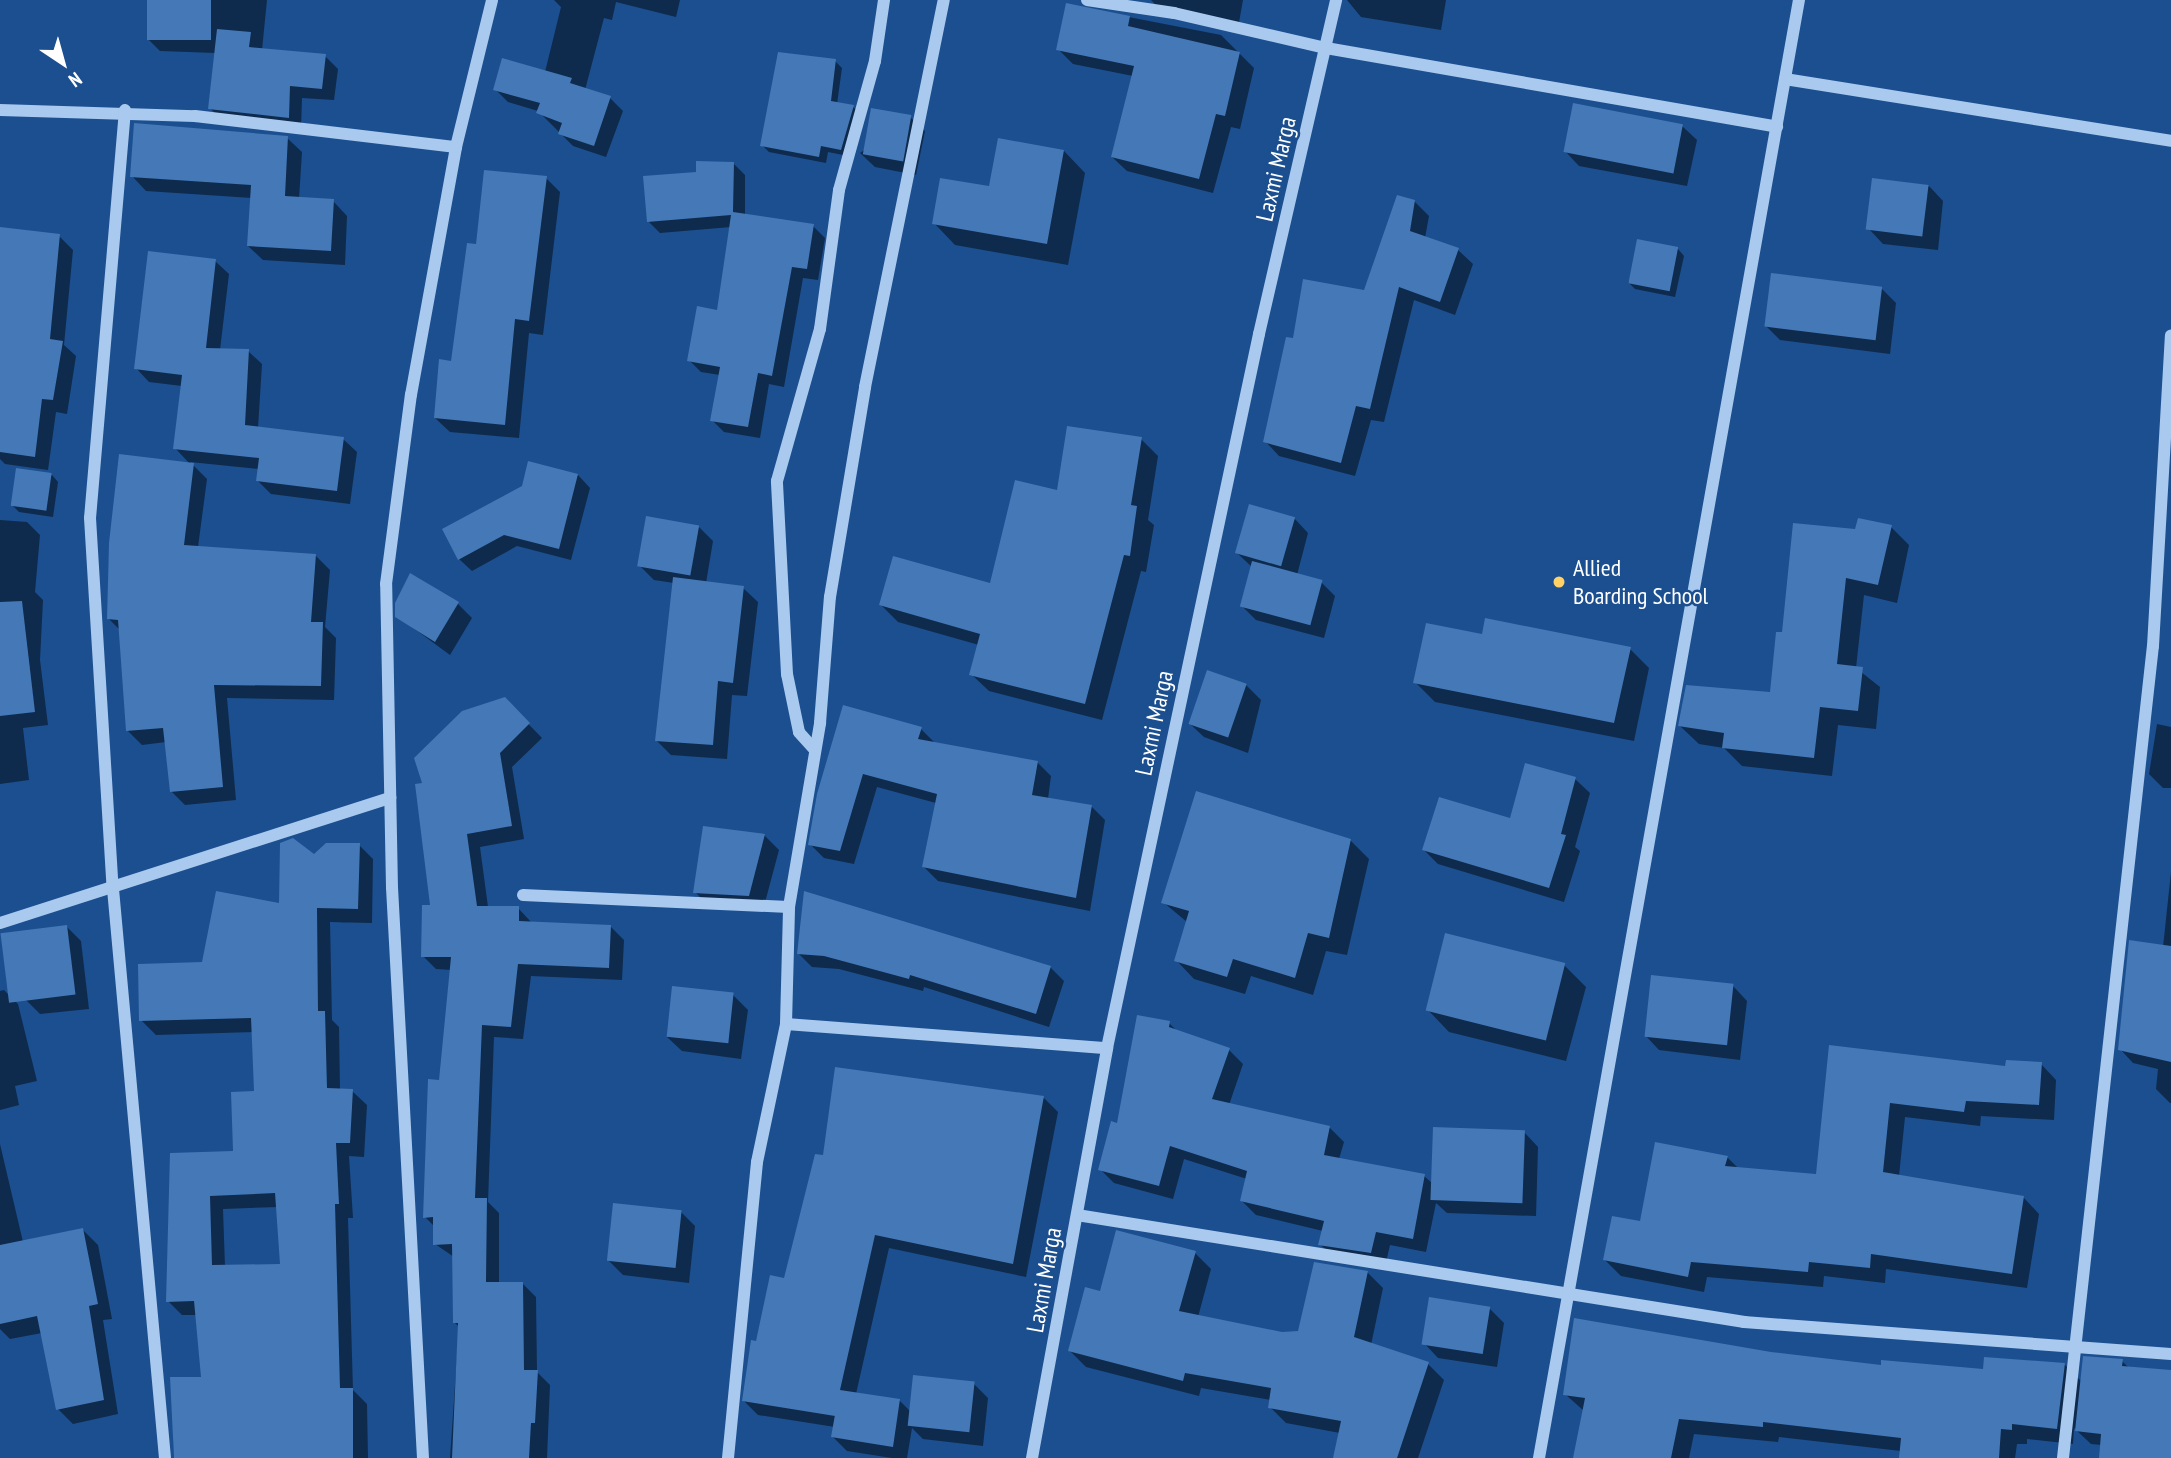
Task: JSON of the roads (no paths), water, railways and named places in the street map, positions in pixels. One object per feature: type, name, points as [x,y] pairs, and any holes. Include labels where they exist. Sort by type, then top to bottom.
[{"type":"street","points":[[424,1458],[390,798],[386,584],[411,396],[456,147],[492,0]]},
{"type":"street","points":[[815,750],[799,732],[787,674],[778,481],[820,329],[839,190],[875,61],[884,0]]},
{"type":"street","points":[[728,1458],[757,1162],[786,1024],[789,907],[815,750],[830,597],[865,387],[944,0]]},
{"type":"street","points":[[1087,0],[1174,13],[1326,48],[1777,127]]},
{"type":"street","name":"Laxmi Marga","points":[[1032,1458],[1107,1048],[1256,347],[1336,0]]},
{"type":"street","points":[[1539,1458],[1571,1295],[1690,595],[1800,0]]},
{"type":"street","points":[[1785,79],[2171,141]]},
{"type":"street","points":[[0,110],[125,110],[456,147]]},
{"type":"street","points":[[125,110],[90,518],[113,889],[165,1458]]},
{"type":"street","points":[[2063,1458],[2153,646],[2171,336]]},
{"type":"street","points":[[0,923],[113,889],[390,798]]},
{"type":"street","points":[[523,895],[789,907]]},
{"type":"street","points":[[786,1024],[1107,1048]]},
{"type":"street","points":[[1077,1215],[1744,1322],[2076,1349],[2171,1354]]},
{"type":"place","name":"Allied Boarding School","points":[[1559,582]]}]
